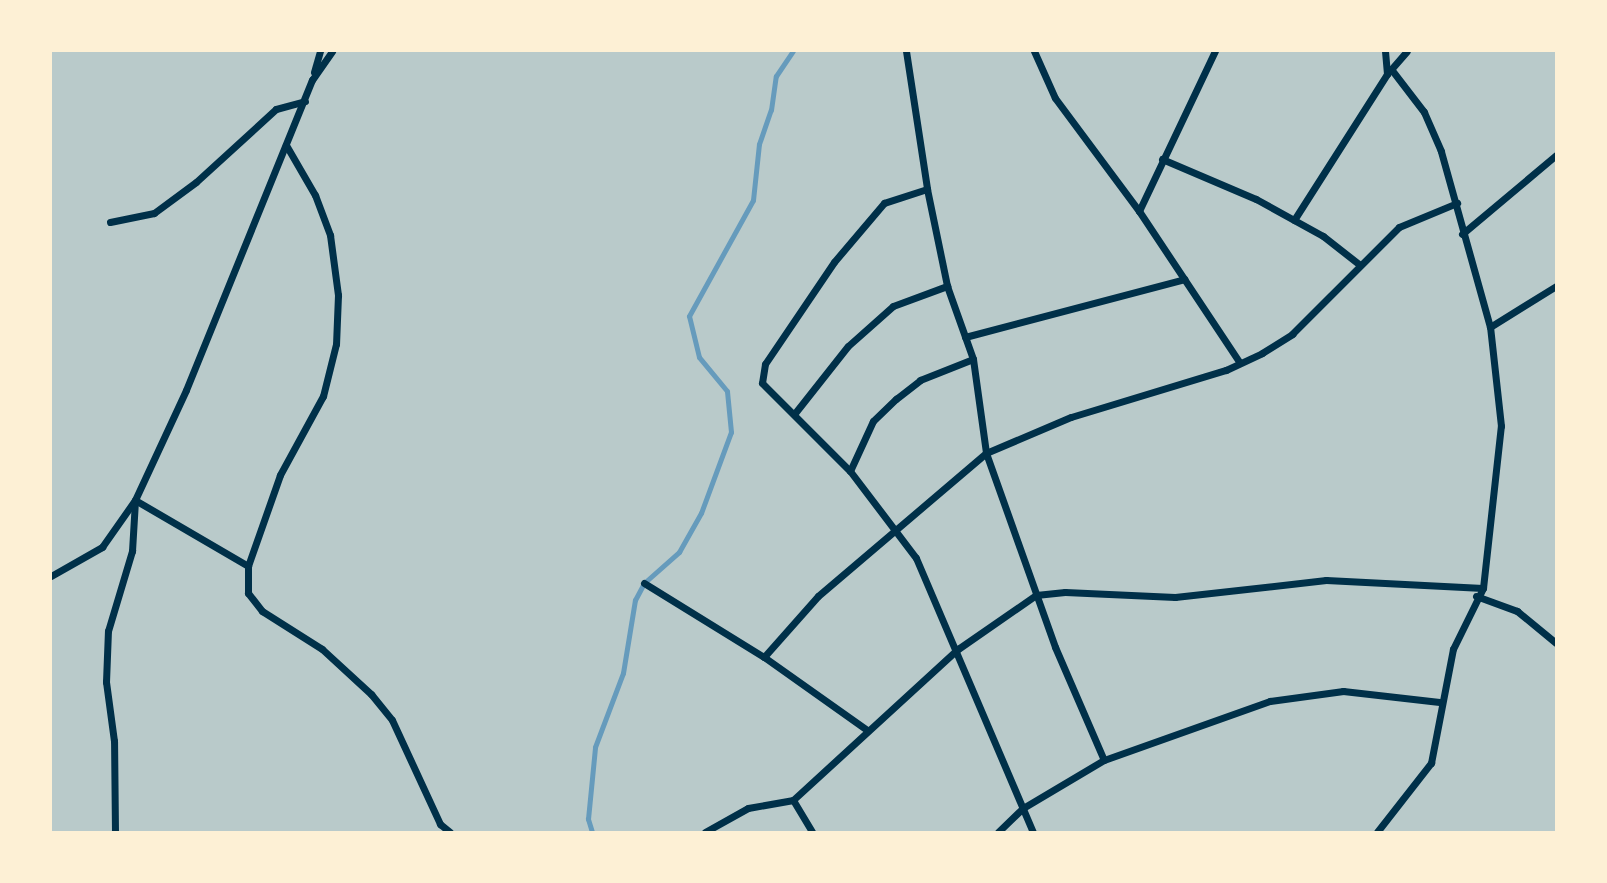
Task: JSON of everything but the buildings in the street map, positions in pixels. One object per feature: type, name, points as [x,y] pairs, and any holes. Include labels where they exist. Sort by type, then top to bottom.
[{"type":"street","points":[[51,576],[102,547],[135,500],[186,390],[305,101],[320,51]]},
{"type":"street","points":[[312,79],[332,51]]},
{"type":"street","points":[[906,51],[927,189],[947,286],[973,359],[986,453],[1036,595],[1104,760]]},
{"type":"street","points":[[1034,51],[1055,98],[1139,211],[1240,363]]},
{"type":"street","points":[[1139,211],[1215,51]]},
{"type":"street","points":[[1377,832],[1431,763],[1439,702],[1453,649],[1475,596],[1483,588],[1501,426],[1489,327],[1462,234],[1457,203],[1424,112],[1389,71],[1385,51]]},
{"type":"street","points":[[1294,220],[1389,71],[1406,51]]},
{"type":"street","points":[[110,222],[154,213],[196,182],[276,108],[305,101]]},
{"type":"street","points":[[286,145],[316,195],[330,235],[338,295],[336,344],[323,397],[280,475],[247,566],[250,600],[323,649],[392,720],[440,824],[450,832]]},
{"type":"street","points":[[1462,234],[1556,155]]},
{"type":"street","points":[[1162,159],[1294,220],[1360,265]]},
{"type":"street","points":[[927,189],[884,203],[834,262],[765,365],[762,383],[795,413],[850,471],[896,527],[916,558],[958,649],[981,717],[1033,832]]},
{"type":"street","points":[[764,657],[818,596],[986,453],[1072,417],[1240,363],[1292,334],[1399,227],[1457,203]]},
{"type":"street","points":[[965,337],[1184,279]]},
{"type":"street","points":[[795,413],[848,346],[893,306],[947,286]]},
{"type":"street","points":[[1489,327],[1556,286]]},
{"type":"street","points":[[850,471],[873,421],[896,399],[920,380],[973,359]]},
{"type":"street","points":[[135,500],[247,566]]},
{"type":"street","points":[[115,832],[114,741],[106,682],[108,631],[132,551],[135,500]]},
{"type":"street","points":[[705,832],[748,808],[793,800],[958,649],[1036,595],[1065,592],[1175,597],[1326,579],[1483,588]]},
{"type":"street","points":[[644,583],[764,657],[867,730]]},
{"type":"street","points":[[1475,596],[1517,611],[1556,643]]},
{"type":"street","points":[[998,832],[1023,808],[1104,760],[1207,721],[1302,695],[1343,691],[1439,702]]},
{"type":"street","points":[[793,800],[812,832]]},
{"type":"shaded area","points":[[51,51],[1556,51],[1556,832],[51,832]]},
{"type":"waterway","points":[[592,832],[588,819],[595,747],[623,673],[635,600],[644,583],[679,552],[701,513],[731,432],[727,391],[699,357],[689,316],[753,200],[759,144],[771,110],[776,76],[793,51]]}]
